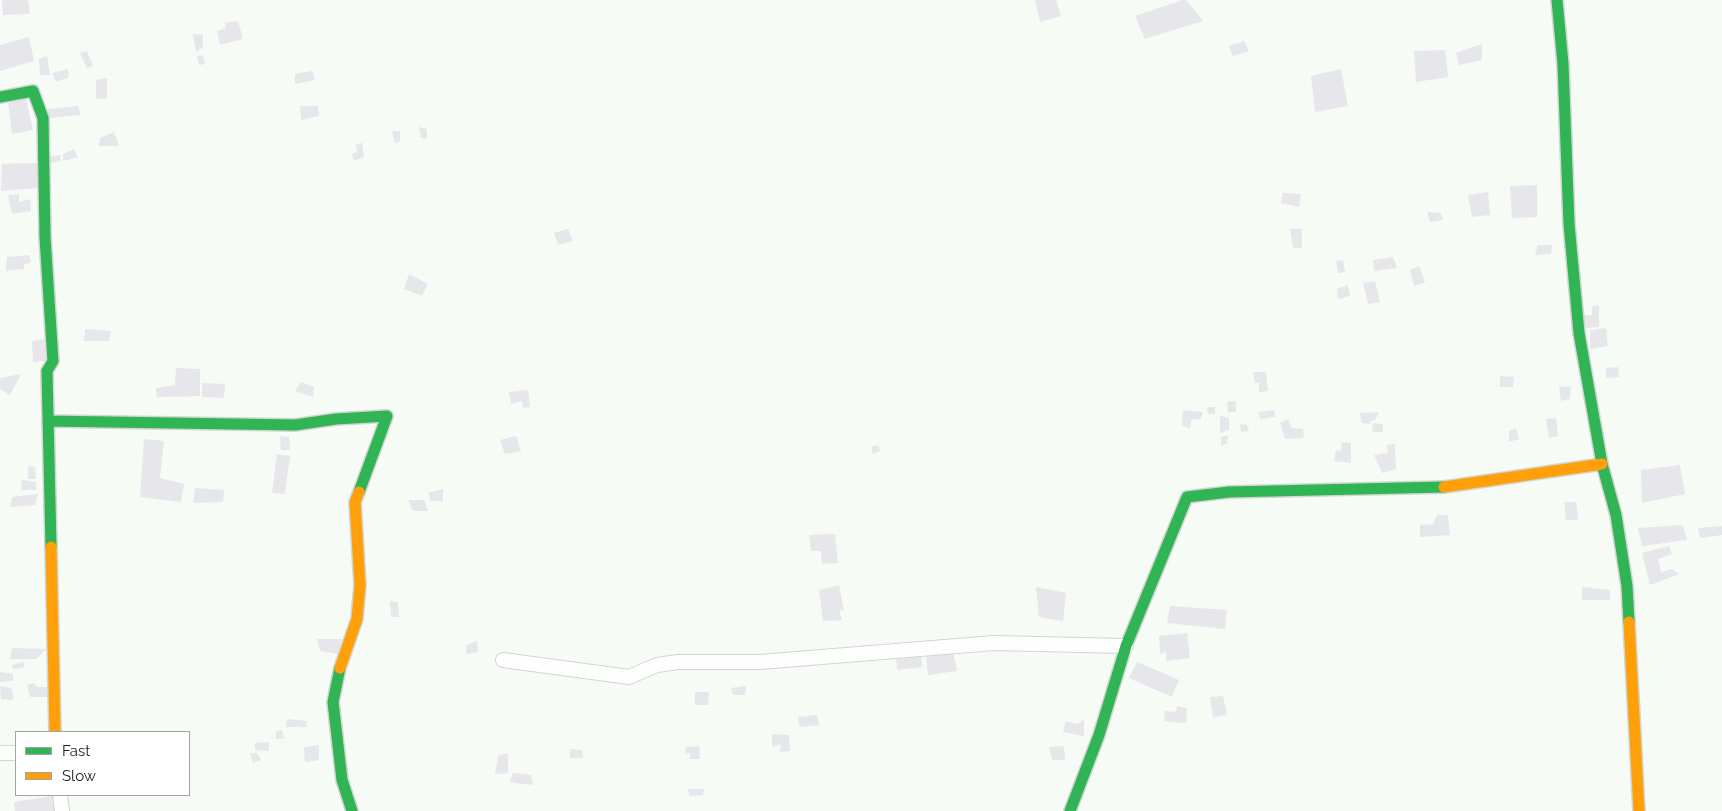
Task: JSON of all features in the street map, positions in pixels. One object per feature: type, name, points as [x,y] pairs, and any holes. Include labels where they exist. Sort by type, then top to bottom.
[{"type":"street","points":[[1557,0],[1563,64],[1569,224],[1579,333],[1602,464],[1616,515],[1627,586],[1639,811]]},
{"type":"street","points":[[0,97],[33,90],[43,118],[45,237],[53,361],[47,371],[54,731]]},
{"type":"street","points":[[48,421],[295,426],[336,419],[387,416],[355,502],[360,585],[357,619],[341,666],[333,702],[342,780],[352,811]]},
{"type":"street","points":[[1070,811],[1098,735],[1126,646],[1187,497],[1229,492],[1441,488],[1602,464]]},
{"type":"street","points":[[503,660],[629,677],[657,665],[678,662],[760,662],[994,643],[1126,646]]},
{"type":"street","points":[[0,753],[15,753]]},
{"type":"street","points":[[60,796],[62,811]]},
{"type":"building","points":[[2,0],[28,0],[30,14],[3,15]]},
{"type":"building","points":[[1035,0],[1056,0],[1061,16],[1040,22]]},
{"type":"building","points":[[1186,0],[1203,21],[1145,39],[1135,16]]},
{"type":"building","points":[[238,21],[243,39],[220,45],[217,31],[226,28],[225,23]]},
{"type":"building","points":[[193,34],[203,35],[203,47],[196,52]]},
{"type":"building","points":[[29,37],[34,61],[0,71],[0,45]]},
{"type":"building","points":[[1244,41],[1249,51],[1233,56],[1229,46]]},
{"type":"building","points":[[1482,44],[1482,60],[1459,65],[1456,53]]},
{"type":"building","points":[[1445,50],[1448,77],[1416,82],[1414,51]]},
{"type":"building","points":[[87,51],[93,66],[87,68],[80,53]]},
{"type":"building","points":[[203,55],[205,64],[199,65],[197,56]]},
{"type":"building","points":[[47,56],[50,75],[40,75],[39,59]]},
{"type":"building","points":[[68,69],[69,77],[56,82],[52,73]]},
{"type":"building","points":[[1341,69],[1348,106],[1315,112],[1311,76]]},
{"type":"building","points":[[312,71],[315,80],[295,84],[295,74]]},
{"type":"building","points":[[107,78],[107,98],[96,99],[96,80]]},
{"type":"building","points":[[26,99],[33,130],[12,134],[8,103]]},
{"type":"building","points":[[78,106],[81,115],[48,118],[48,109]]},
{"type":"building","points":[[300,106],[318,106],[319,116],[301,120]]},
{"type":"building","points":[[419,127],[427,129],[427,138],[421,138]]},
{"type":"building","points":[[392,131],[400,131],[400,142],[395,143]]},
{"type":"building","points":[[114,132],[119,146],[99,146],[100,138]]},
{"type":"building","points":[[362,143],[364,157],[354,161],[352,154],[357,152],[356,144]]},
{"type":"building","points":[[74,149],[78,157],[63,161],[63,154]]},
{"type":"building","points":[[61,155],[60,161],[50,163],[50,156]]},
{"type":"building","points":[[38,163],[39,188],[1,191],[2,164]]},
{"type":"building","points":[[1537,185],[1537,217],[1512,218],[1510,186]]},
{"type":"building","points":[[1488,192],[1490,215],[1472,217],[1468,195]]},
{"type":"building","points":[[1283,193],[1301,194],[1299,207],[1281,203]]},
{"type":"building","points":[[19,194],[19,202],[30,199],[31,211],[12,214],[8,195]]},
{"type":"building","points":[[1427,212],[1441,213],[1443,220],[1430,222]]},
{"type":"building","points":[[568,229],[573,241],[558,245],[554,233]]},
{"type":"building","points":[[1290,229],[1302,229],[1302,248],[1293,248]]},
{"type":"building","points":[[1538,245],[1552,245],[1551,254],[1535,255]]},
{"type":"building","points":[[29,255],[31,262],[24,265],[24,269],[6,271],[7,257]]},
{"type":"building","points":[[1393,257],[1397,268],[1374,271],[1373,260]]},
{"type":"building","points":[[1343,260],[1345,272],[1338,273],[1336,261]]},
{"type":"building","points":[[1419,266],[1425,282],[1414,286],[1410,270]]},
{"type":"building","points":[[409,274],[428,284],[422,296],[404,289]]},
{"type":"building","points":[[1375,281],[1380,302],[1368,304],[1363,283]]},
{"type":"building","points":[[1348,285],[1350,296],[1338,299],[1337,289]]},
{"type":"building","points":[[1599,305],[1599,327],[1583,328],[1583,315],[1592,315],[1592,307]]},
{"type":"building","points":[[1606,328],[1608,346],[1590,349],[1590,330]]},
{"type":"building","points":[[85,329],[111,331],[109,341],[84,341]]},
{"type":"building","points":[[44,339],[46,361],[33,362],[32,341]]},
{"type":"building","points":[[1618,367],[1619,377],[1606,378],[1606,368]]},
{"type":"building","points":[[176,368],[200,369],[200,396],[157,397],[156,388],[175,385]]},
{"type":"building","points":[[1253,372],[1266,372],[1268,391],[1259,392],[1259,382],[1255,383]]},
{"type":"building","points":[[21,374],[10,395],[0,389],[0,378]]},
{"type":"building","points":[[1500,376],[1514,377],[1513,387],[1500,387]]},
{"type":"building","points":[[301,382],[314,387],[313,397],[295,391]]},
{"type":"building","points":[[202,383],[225,384],[224,398],[202,397]]},
{"type":"building","points":[[1571,386],[1570,399],[1561,401],[1559,387]]},
{"type":"building","points":[[528,390],[530,407],[523,408],[522,401],[511,404],[509,392]]},
{"type":"building","points":[[1236,401],[1236,411],[1228,413],[1227,402]]},
{"type":"building","points":[[1207,407],[1215,407],[1215,414],[1208,414]]},
{"type":"building","points":[[1183,410],[1203,412],[1201,419],[1191,420],[1190,429],[1182,425]]},
{"type":"building","points":[[1274,410],[1275,417],[1260,419],[1259,412]]},
{"type":"building","points":[[1379,412],[1375,420],[1371,421],[1370,424],[1362,423],[1360,413]]},
{"type":"building","points":[[1220,416],[1229,418],[1229,430],[1220,433]]},
{"type":"building","points":[[1556,418],[1558,436],[1549,438],[1546,419]]},
{"type":"building","points":[[1288,419],[1292,428],[1303,429],[1304,438],[1285,439],[1280,423]]},
{"type":"building","points":[[1373,423],[1383,424],[1383,432],[1372,432]]},
{"type":"building","points":[[1240,424],[1247,425],[1249,431],[1241,432]]},
{"type":"building","points":[[1516,428],[1519,439],[1509,442],[1509,431]]},
{"type":"building","points":[[1228,435],[1227,444],[1221,445],[1221,437]]},
{"type":"building","points":[[280,436],[289,437],[290,450],[281,450]]},
{"type":"building","points":[[516,436],[521,451],[505,454],[500,440]]},
{"type":"building","points":[[144,439],[164,441],[160,478],[184,484],[181,502],[140,497]]},
{"type":"building","points":[[1342,442],[1351,443],[1351,463],[1334,461],[1336,450],[1341,451]]},
{"type":"building","points":[[1395,444],[1396,469],[1382,473],[1374,455],[1388,453],[1387,445]]},
{"type":"building","points":[[878,445],[880,451],[873,454],[871,447]]},
{"type":"building","points":[[277,454],[290,456],[285,494],[272,493]]},
{"type":"building","points":[[1680,465],[1685,494],[1642,503],[1641,470]]},
{"type":"building","points":[[28,466],[35,467],[36,479],[28,479]]},
{"type":"building","points":[[22,480],[36,482],[36,490],[21,490]]},
{"type":"building","points":[[195,488],[224,490],[223,502],[193,503]]},
{"type":"building","points":[[443,489],[443,501],[431,501],[428,493]]},
{"type":"building","points":[[38,494],[35,505],[10,507],[12,497]]},
{"type":"building","points":[[408,500],[424,500],[428,511],[413,511]]},
{"type":"building","points":[[1564,502],[1576,502],[1578,520],[1566,520]]},
{"type":"building","points":[[1437,515],[1448,515],[1450,535],[1420,537],[1420,525],[1433,524]]},
{"type":"building","points":[[1683,525],[1687,540],[1642,546],[1638,528]]},
{"type":"building","points":[[1722,526],[1722,535],[1700,538],[1698,528]]},
{"type":"building","points":[[835,534],[838,563],[822,564],[821,551],[811,551],[809,535]]},
{"type":"building","points":[[1669,546],[1672,554],[1658,559],[1661,572],[1672,569],[1679,574],[1650,585],[1642,553]]},
{"type":"building","points":[[839,585],[844,611],[839,610],[842,620],[823,621],[819,590]]},
{"type":"building","points":[[1036,587],[1066,593],[1063,621],[1039,617]]},
{"type":"building","points":[[1582,587],[1610,590],[1610,600],[1582,600]]},
{"type":"building","points":[[390,601],[398,602],[399,617],[391,617]]},
{"type":"building","points":[[1170,606],[1227,610],[1225,629],[1167,623]]},
{"type":"building","points":[[1187,633],[1190,658],[1166,661],[1166,652],[1160,654],[1159,636]]},
{"type":"building","points":[[317,639],[342,639],[338,654],[320,651]]},
{"type":"building","points":[[477,641],[478,652],[466,654],[467,645]]},
{"type":"building","points":[[12,648],[46,649],[36,659],[10,659]]},
{"type":"building","points":[[953,651],[957,671],[928,675],[926,654]]},
{"type":"building","points":[[921,654],[922,667],[897,670],[896,656]]},
{"type":"building","points":[[23,662],[25,667],[13,669],[12,665]]},
{"type":"building","points":[[1137,662],[1179,680],[1172,697],[1129,678]]},
{"type":"building","points":[[0,672],[13,674],[13,681],[0,682]]},
{"type":"building","points":[[34,683],[37,687],[47,687],[48,697],[30,697],[27,685]]},
{"type":"building","points":[[0,686],[11,688],[13,700],[1,699]]},
{"type":"building","points":[[746,686],[745,695],[733,695],[731,688]]},
{"type":"building","points":[[695,692],[709,692],[708,705],[695,705]]},
{"type":"building","points":[[1223,696],[1227,715],[1213,717],[1210,697]]},
{"type":"building","points":[[1177,706],[1187,708],[1186,723],[1164,721],[1165,711],[1176,712]]},
{"type":"building","points":[[817,715],[819,725],[800,727],[798,717]]},
{"type":"building","points":[[287,719],[307,721],[306,727],[286,727]]},
{"type":"building","points":[[1084,719],[1084,736],[1063,732],[1066,721],[1078,724]]},
{"type":"building","points":[[282,730],[284,739],[276,739],[276,731]]},
{"type":"building","points":[[772,734],[789,735],[790,751],[780,752],[781,744],[772,747]]},
{"type":"building","points":[[269,742],[269,751],[255,750],[255,743]]},
{"type":"building","points":[[319,745],[319,760],[305,762],[304,747]]},
{"type":"building","points":[[699,746],[700,759],[689,759],[690,753],[685,754],[686,747]]},
{"type":"building","points":[[1064,746],[1065,760],[1052,760],[1049,747]]},
{"type":"building","points":[[570,749],[582,750],[583,758],[570,758]]},
{"type":"building","points":[[250,753],[257,753],[261,760],[253,763]]},
{"type":"building","points":[[508,753],[508,773],[495,774],[498,756]]},
{"type":"building","points":[[513,773],[531,775],[533,785],[509,782]]},
{"type":"building","points":[[688,789],[704,789],[703,795],[689,796]]},
{"type":"building","points":[[54,796],[56,811],[15,811],[14,802]]},
{"type":"traffic: fast","points":[[1557,0],[1563,64],[1569,224],[1579,333],[1602,464],[1616,515],[1627,586],[1629,622]]},
{"type":"traffic: fast","points":[[0,97],[33,91],[43,118],[45,237],[53,361],[47,371],[51,547]]},
{"type":"traffic: fast","points":[[48,421],[295,425],[336,419],[387,416],[359,492]]},
{"type":"traffic: fast","points":[[1070,811],[1099,735],[1126,646],[1187,497],[1229,492],[1444,487]]},
{"type":"traffic: fast","points":[[340,668],[333,702],[342,780],[352,811]]},
{"type":"traffic: slow","points":[[1444,487],[1602,464]]},
{"type":"traffic: slow","points":[[340,668],[357,619],[360,585],[355,502],[359,492]]},
{"type":"traffic: slow","points":[[51,547],[55,731]]},
{"type":"traffic: slow","points":[[1629,622],[1639,811]]}]
